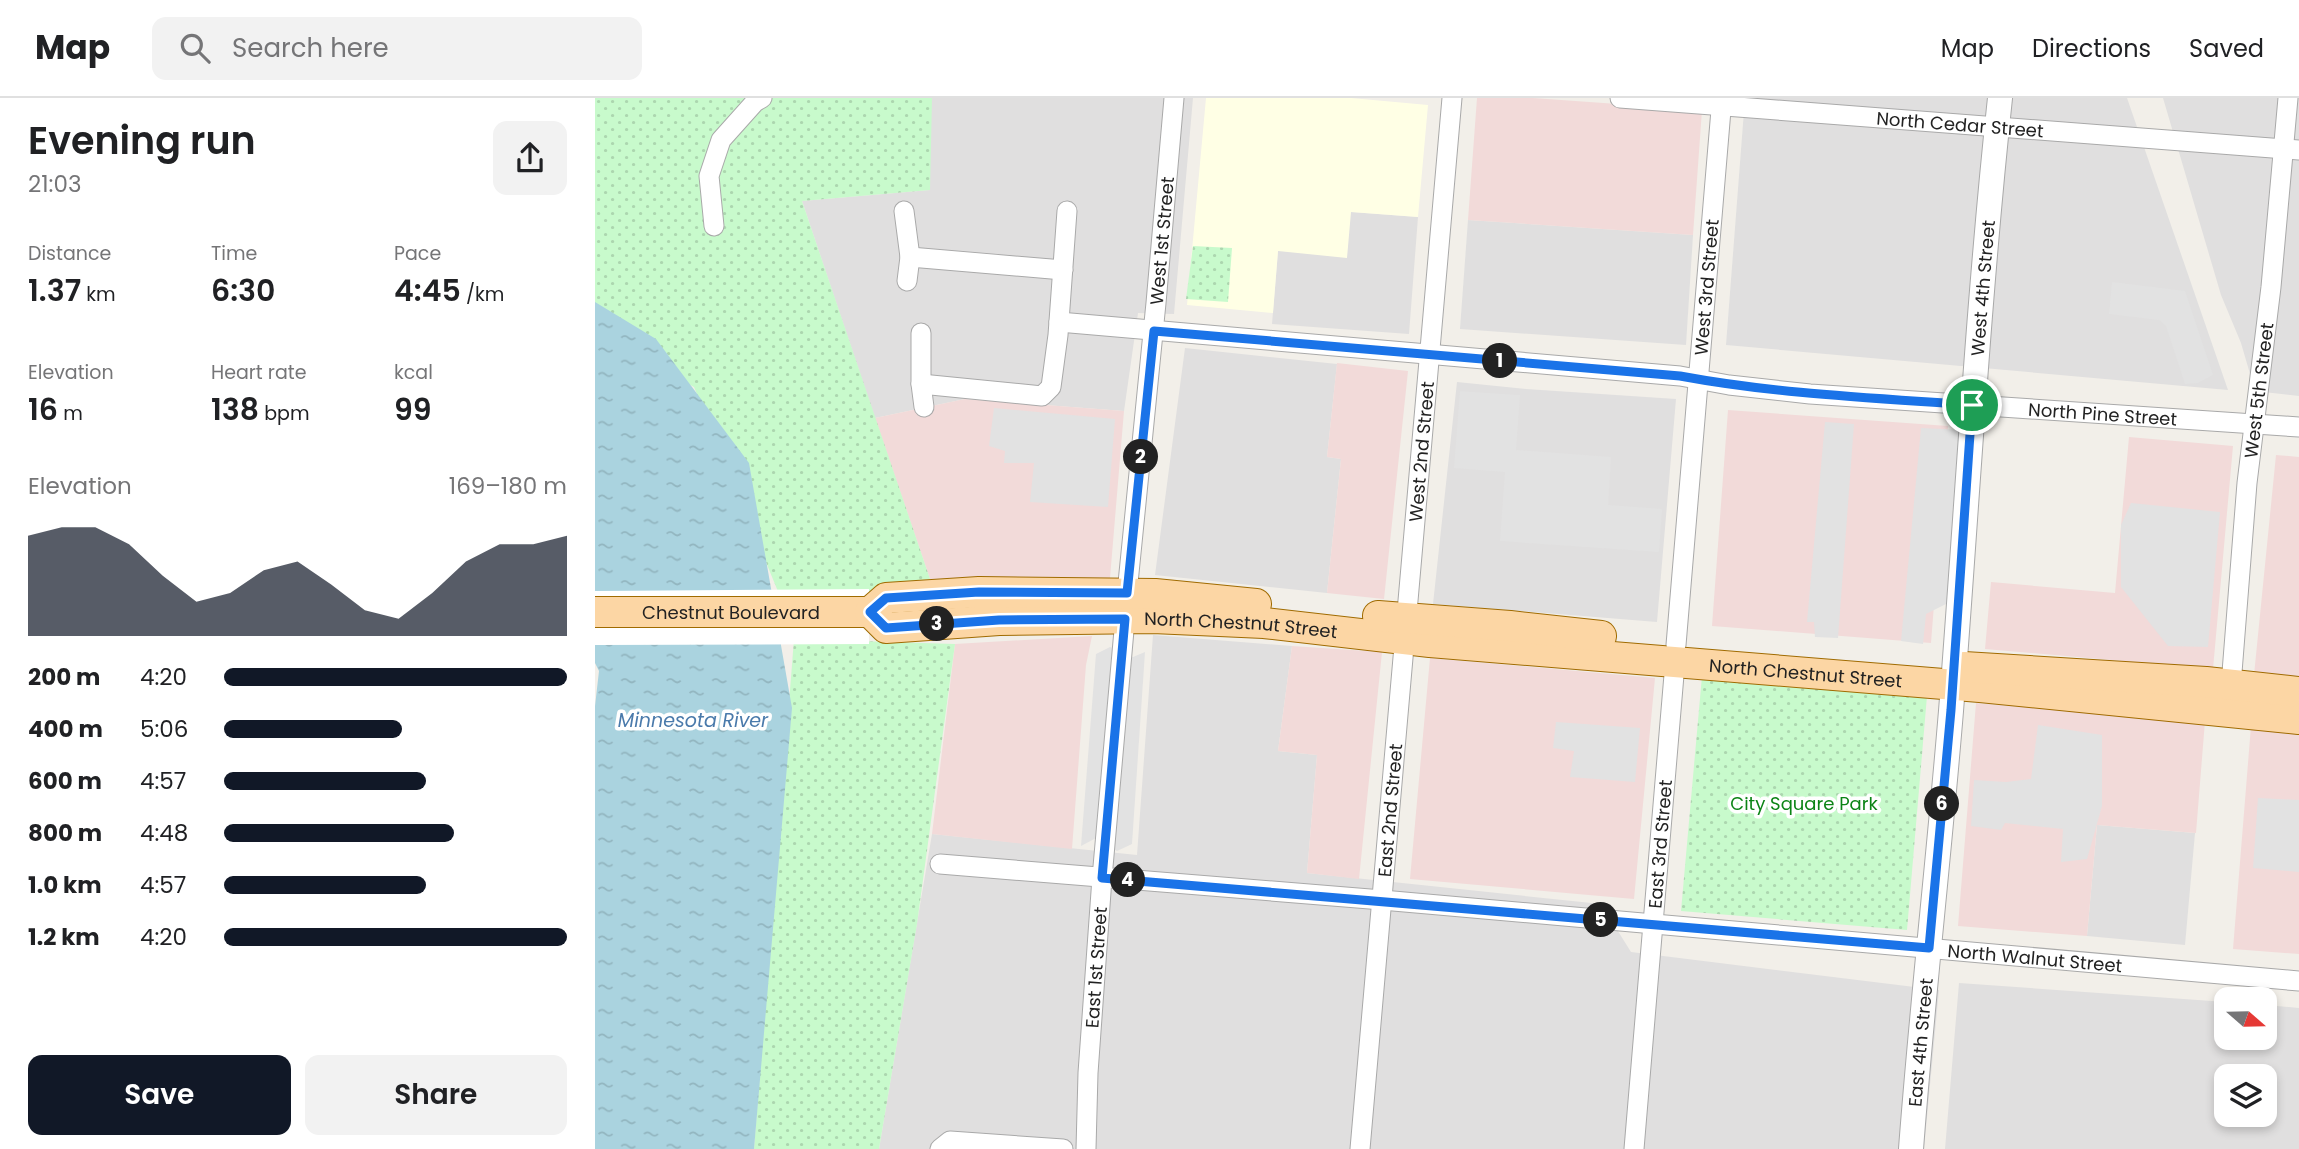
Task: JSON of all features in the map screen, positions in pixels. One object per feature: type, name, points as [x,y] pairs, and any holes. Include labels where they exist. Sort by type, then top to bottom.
[{"type":"main road","name":"North Chestnut Street","points":[[870,612],[886,628],[999,620],[1126,606],[1264,623],[1405,628],[1675,654],[1953,676],[2299,719]]},
{"type":"main road","name":"Chestnut Boulevard","points":[[595,612],[870,612]]},
{"type":"main road","name":"North Chestnut Street","points":[[1953,676],[2072,673],[2299,692]]},
{"type":"street","points":[[714,226],[709,176],[721,139],[755,102],[762,98]]},
{"type":"street","name":"West 1st Street","points":[[1126,606],[1174,98]]},
{"type":"street","name":"West 2nd Street","points":[[1405,628],[1451,98]]},
{"type":"street","name":"North Cedar Street","points":[[1621,98],[1722,102],[2291,150]]},
{"type":"street","name":"West 4th Street","points":[[1953,676],[1972,405],[2000,98]]},
{"type":"street","name":"West 5th Street","points":[[2231,685],[2246,483],[2291,150],[2288,98]]},
{"type":"street","name":"West 3rd Street","points":[[1675,654],[1722,102]]},
{"type":"street","points":[[904,211],[910,257],[907,281]]},
{"type":"street","points":[[921,384],[1042,396],[1051,387],[1067,211]]},
{"type":"street","points":[[910,257],[1063,270]]},
{"type":"street","name":"North Pine Street","points":[[1059,322],[1698,379],[1810,394],[2299,426]]},
{"type":"street","points":[[921,333],[921,384],[925,407]]},
{"type":"street","name":"East 1st Street","points":[[1086,1149],[1102,878],[1126,606]]},
{"type":"street","name":"East 2nd Street","points":[[1360,1149],[1405,628]]},
{"type":"street","name":"East 3rd Street","points":[[1634,1149],[1675,654]]},
{"type":"street","name":"East 4th Street","points":[[1911,1149],[1953,676]]},
{"type":"street","name":"North Walnut Street","points":[[940,864],[2299,981]]},
{"type":"street","points":[[940,1149],[950,1141],[1063,1149]]},
{"type":"shaded area","points":[[923,98],[1193,98],[1174,314],[1138,313],[1124,411],[965,399],[875,418],[802,201],[930,190]]},
{"type":"shaded area","points":[[1206,98],[1351,98],[1428,105],[1418,217],[1351,212],[1347,258],[1278,251],[1273,313],[1187,305]]},
{"type":"shaded area","points":[[1477,98],[1533,98],[1702,110],[1693,235],[1468,220]]},
{"type":"shaded area","points":[[1745,98],[2127,98],[2228,390],[1726,345]]},
{"type":"shaded area","points":[[2163,98],[2299,98],[2299,396],[2255,391],[2241,343],[2221,295]]},
{"type":"shaded area","points":[[1349,209],[1351,212],[1418,217],[1409,334],[1272,324],[1278,251]]},
{"type":"shaded area","points":[[1468,220],[1693,235],[1686,345],[1460,329]]},
{"type":"shaded area","points":[[2112,282],[2185,291],[2213,375],[2198,383],[2185,384],[2166,326],[2159,320],[2109,314]]},
{"type":"shaded area","points":[[1185,348],[1337,364],[1327,457],[1341,459],[1327,593],[1155,575]]},
{"type":"shaded area","points":[[1337,363],[1408,371],[1384,599],[1327,593],[1341,459],[1327,457]]},
{"type":"shaded area","points":[[1457,382],[1676,399],[1657,622],[1433,604]]},
{"type":"shaded area","points":[[1460,391],[1520,395],[1516,450],[1611,457],[1608,505],[1662,509],[1659,552],[1500,541],[1505,472],[1454,468]]},
{"type":"shaded area","points":[[965,399],[1124,411],[1110,578],[930,579],[875,418]]},
{"type":"shaded area","points":[[994,408],[1115,419],[1108,507],[1030,502],[1034,463],[1004,463],[1005,451],[989,446]]},
{"type":"shaded area","points":[[1728,410],[1948,426],[1931,643],[1712,626]]},
{"type":"shaded area","points":[[1825,422],[1854,424],[1838,638],[1815,637],[1814,622],[1807,622]]},
{"type":"shaded area","points":[[1921,428],[1964,430],[1950,602],[1926,614],[1923,644],[1901,641]]},
{"type":"shaded area","points":[[2129,437],[2233,446],[2213,669],[1985,649],[1991,582],[2115,593]]},
{"type":"shaded area","points":[[2276,455],[2299,457],[2299,679],[2254,675]]},
{"type":"shaded area","points":[[2131,503],[2220,512],[2208,647],[2168,646],[2121,587],[2121,525]]},
{"type":"shaded area","points":[[1153,635],[1292,646],[1278,751],[1317,755],[1307,873],[1601,904],[1631,952],[1939,990],[1924,1149],[879,1149],[932,834],[1137,855]]},
{"type":"shaded area","points":[[1092,636],[1086,665],[1072,849],[932,834],[955,644]]},
{"type":"shaded area","points":[[1292,646],[1382,652],[1359,879],[1307,873],[1317,755],[1278,751]]},
{"type":"shaded area","points":[[1110,647],[1133,657],[1145,652],[1132,844],[1117,851],[1096,838],[1081,846],[1096,654]]},
{"type":"shaded area","points":[[1430,658],[1655,678],[1634,899],[1410,879]]},
{"type":"shaded area","points":[[1976,703],[2205,721],[2196,833],[2097,825],[2087,936],[1958,926]]},
{"type":"shaded area","points":[[1556,722],[1640,728],[1635,782],[1570,777],[1574,751],[1553,748]]},
{"type":"shaded area","points":[[2038,725],[2102,735],[2102,806],[2087,859],[2061,862],[2063,829],[2005,823],[2001,830],[1971,826],[1974,780],[2006,782],[2031,779]]},
{"type":"shaded area","points":[[2251,726],[2299,732],[2299,954],[2233,949]]},
{"type":"shaded area","points":[[2258,798],[2299,800],[2299,872],[2253,868]]},
{"type":"shaded area","points":[[2097,825],[2195,833],[2185,945],[2087,936]]},
{"type":"shaded area","points":[[1959,983],[2214,1001],[2214,1050],[2277,1050],[2277,1006],[2299,1008],[2299,1149],[1945,1149]]},
{"type":"green space","points":[[595,98],[932,98],[930,190],[802,201],[930,579],[786,611],[694,387],[595,334]]},
{"type":"green space","points":[[1193,246],[1232,248],[1228,302],[1186,299]]},
{"type":"green space","points":[[794,639],[955,644],[917,924],[879,1149],[754,1149]]},
{"type":"green space","name":"City Square Park","points":[[1702,676],[1927,696],[1907,930],[1681,911]]},
{"type":"water","name":"Minnesota River","points":[[595,302],[656,339],[749,463],[792,708],[754,1149],[595,1149],[595,706],[599,671],[595,663]]},
{"type":"pier","points":[[869,589],[869,644],[595,645],[595,591]]},
{"type":"route","points":[[1154,331],[1680,376],[1729,385],[1810,394],[1972,405],[1951,710],[1929,948],[1102,878],[1125,619],[999,620],[886,628],[870,612],[886,598],[979,592],[1127,593],[1154,331]]}]
